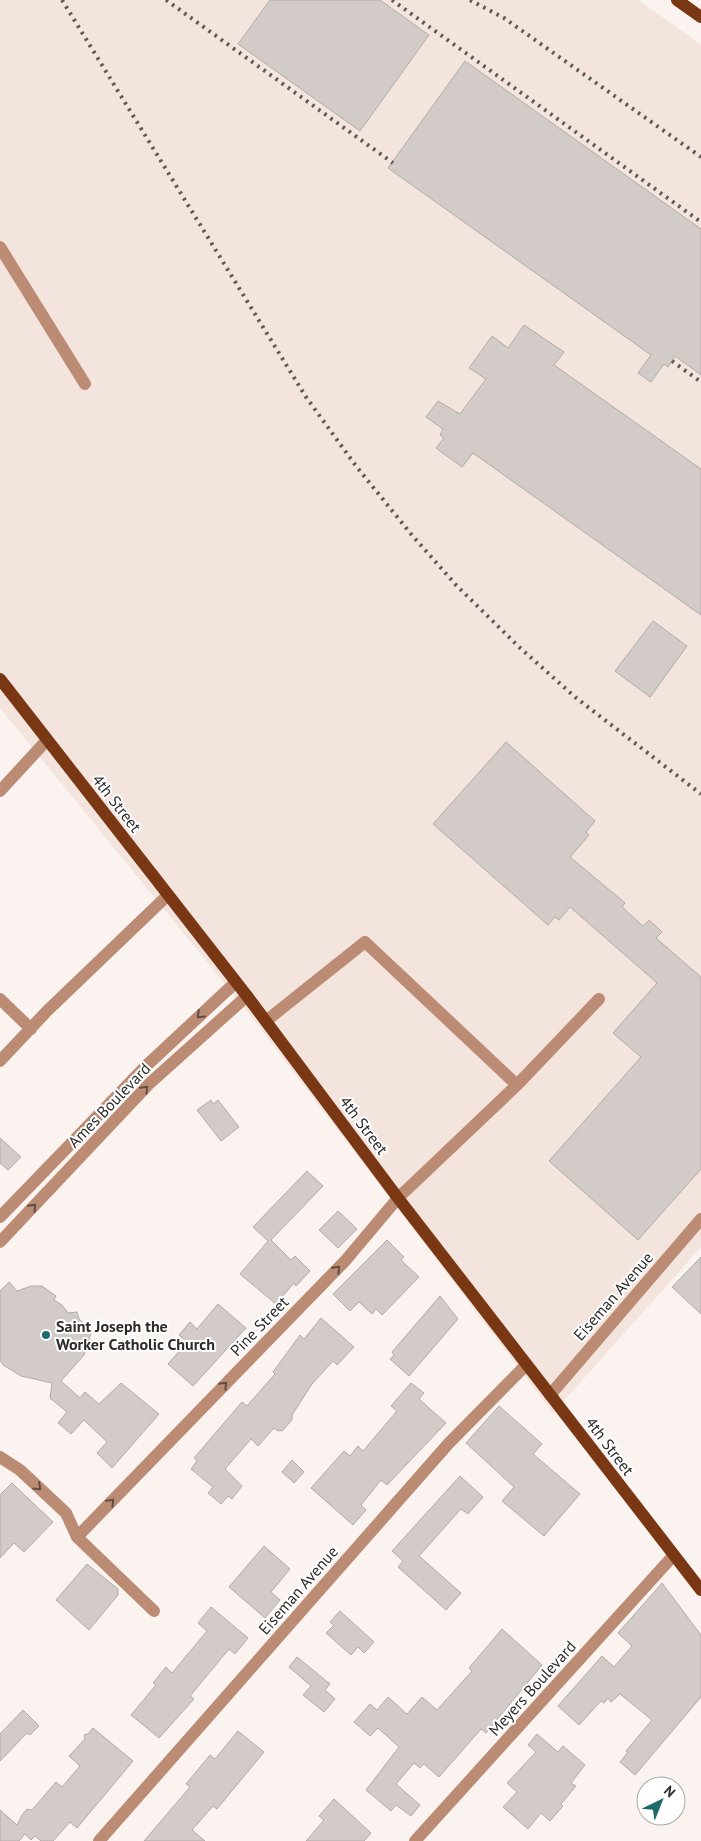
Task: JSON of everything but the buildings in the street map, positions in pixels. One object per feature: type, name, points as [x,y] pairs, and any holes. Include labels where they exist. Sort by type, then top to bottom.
[{"type":"main road","points":[[677,0],[701,17]]},
{"type":"main road","name":"4th Street","points":[[0,679],[247,996],[398,1198],[701,1590]]},
{"type":"street","points":[[0,247],[85,384]]},
{"type":"street","points":[[0,791],[47,740]]},
{"type":"street","points":[[0,1061],[30,1028],[168,894]]},
{"type":"street","points":[[266,1021],[365,942],[517,1085]]},
{"type":"street","name":"Ames Boulevard","points":[[0,1218],[146,1066],[236,982]]},
{"type":"street","name":"Ames Boulevard","points":[[0,1242],[150,1083],[247,996]]},
{"type":"street","points":[[0,999],[30,1028]]},
{"type":"street","name":"Pine Street","points":[[77,1537],[345,1261],[398,1198],[517,1085],[600,999]]},
{"type":"street","name":"Eiseman Avenue","points":[[550,1395],[701,1219]]},
{"type":"street","name":"Eiseman Avenue","points":[[99,1841],[449,1443],[526,1365]]},
{"type":"street","points":[[0,1457],[20,1470],[66,1512],[77,1537],[154,1611]]},
{"type":"street","name":"Meyers Boulevard","points":[[415,1841],[673,1556]]},
{"type":"shaded area","points":[[0,0],[639,0],[701,45],[701,1247],[553,1413],[251,1016],[0,708]]},
{"type":"railway","points":[[62,0],[306,397],[356,466],[411,534],[456,585],[518,646],[575,697],[701,794]]},
{"type":"railway","points":[[166,0],[393,163]]},
{"type":"railway","points":[[392,0],[701,222]]},
{"type":"railway","points":[[470,0],[504,18],[701,157]]},
{"type":"railway","points":[[672,361],[701,382]]},
{"type":"place","name":"Saint Joseph the Worker Catholic Church","points":[[46,1335]]}]
